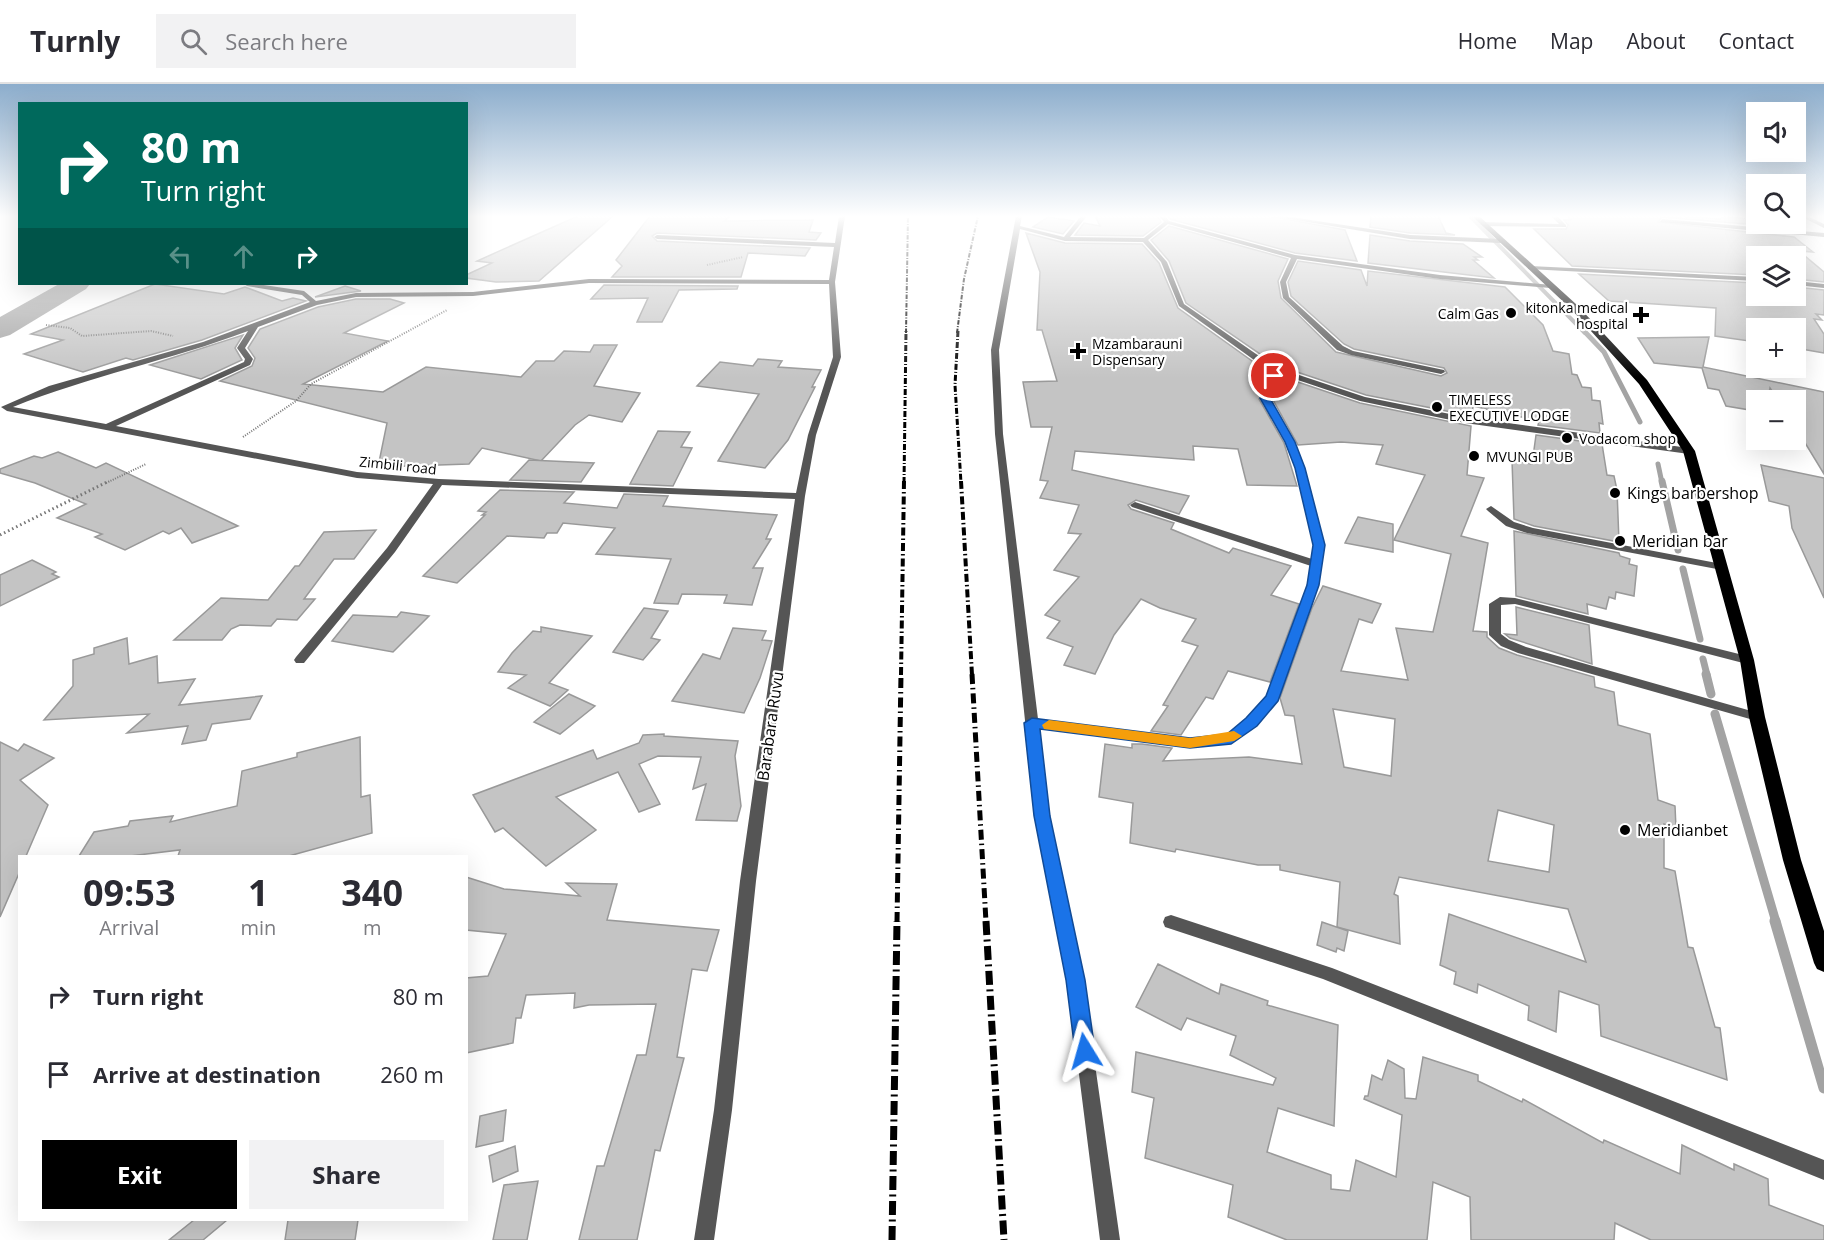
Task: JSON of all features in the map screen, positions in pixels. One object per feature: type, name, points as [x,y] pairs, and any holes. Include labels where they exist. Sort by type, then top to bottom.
[{"type":"main road","points":[[1532,270],[1574,307],[1643,382],[1689,451],[1747,660],[1757,717],[1792,860],[1824,963]]},
{"type":"street","name":"Barabara Ruvu","points":[[704,1240],[723,1110],[748,881],[800,496],[812,435],[837,357],[832,282],[833,270]]},
{"type":"street","points":[[1009,270],[994,350],[999,434],[1042,816],[1075,980],[1110,1240]]},
{"type":"street","points":[[1167,270],[1180,305],[1272,369],[1363,399],[1445,416],[1513,428],[1689,451]]},
{"type":"street","points":[[1287,270],[1281,281],[1282,291],[1286,298],[1340,348],[1351,353],[1441,372]]},
{"type":"street","points":[[1391,270],[1440,277],[1550,286]]},
{"type":"street","points":[[1570,270],[1746,279]]},
{"type":"street","points":[[3,407],[52,388],[206,344],[315,303],[356,295],[473,294],[589,281],[832,282]]},
{"type":"street","points":[[1806,284],[1824,286]]},
{"type":"street","points":[[253,285],[304,293],[315,303]]},
{"type":"street","points":[[107,427],[247,363],[249,359],[241,348],[255,326]]},
{"type":"street","points":[[1032,723],[1190,743],[1231,738],[1251,722],[1273,698],[1313,585],[1319,545],[1300,468],[1290,442],[1265,398],[1275,385],[1272,369]]},
{"type":"street","name":"Zimbili road","points":[[3,407],[357,475],[439,482],[800,496]]},
{"type":"street","points":[[300,660],[391,550],[439,482]]},
{"type":"street","points":[[1135,505],[1316,564]]},
{"type":"street","points":[[1491,508],[1510,524],[1531,531],[1722,567]]},
{"type":"street","points":[[1747,660],[1515,601],[1500,600],[1495,604],[1495,635],[1505,643],[1522,650],[1757,717]]},
{"type":"street","points":[[1171,922],[1326,973],[1824,1170]]},
{"type":"path","points":[[693,282],[703,270]]},
{"type":"path","points":[[223,450],[296,401],[311,384],[473,294]]},
{"type":"path","points":[[46,325],[70,328],[82,336],[151,331],[206,344]]},
{"type":"path","points":[[0,535],[36,515],[146,464]]},
{"type":"building","points":[[477,270],[552,270],[539,281],[496,282],[468,278],[468,274]]},
{"type":"building","points":[[618,270],[743,270],[741,277],[612,277]]},
{"type":"building","points":[[1039,270],[1162,270],[1178,308],[1266,371],[1269,384],[1259,399],[1284,443],[1297,486],[1247,485],[1238,449],[1193,446],[1194,460],[1075,451],[1072,470],[1189,496],[1179,514],[1136,500],[1128,505],[1131,509],[1174,523],[1171,529],[1229,553],[1233,548],[1291,566],[1271,595],[1299,604],[1270,682],[1228,671],[1213,699],[1206,697],[1181,735],[1151,731],[1168,706],[1163,705],[1198,646],[1182,641],[1196,619],[1160,608],[1141,599],[1114,635],[1095,674],[1064,665],[1073,647],[1047,638],[1060,621],[1045,615],[1079,577],[1054,570],[1081,534],[1068,533],[1079,505],[1040,498],[1048,481],[1040,480],[1052,427],[1031,427],[1023,382],[1057,381],[1042,330],[1037,330]]},
{"type":"building","points":[[1173,270],[1283,270],[1278,281],[1281,298],[1336,352],[1441,376],[1447,373],[1444,368],[1354,349],[1344,344],[1291,296],[1288,282],[1294,270],[1361,270],[1367,286],[1368,271],[1505,287],[1543,325],[1553,351],[1569,354],[1572,374],[1577,375],[1582,387],[1591,388],[1592,400],[1600,401],[1603,424],[1599,423],[1600,433],[1538,425],[1539,421],[1473,406],[1472,416],[1366,395],[1276,365],[1186,303]]},
{"type":"building","points":[[1426,270],[1485,270],[1494,278]]},
{"type":"building","points":[[1653,270],[1746,270],[1746,275]]},
{"type":"building","points":[[1806,270],[1822,270],[1824,272],[1824,282],[1806,280]]},
{"type":"building","points":[[1579,274],[1746,282],[1746,306],[1806,306],[1806,288],[1824,290],[1824,315],[1816,314],[1822,320],[1814,319],[1824,334],[1824,353],[1806,350],[1806,318],[1746,318],[1746,341],[1715,336],[1716,308],[1609,301]]},
{"type":"building","points":[[153,285],[224,294],[245,287],[282,301],[293,298],[306,301],[202,340],[133,360],[126,358],[83,372],[24,354],[63,340],[31,334]]},
{"type":"building","points":[[604,285],[738,286],[737,289],[679,290],[662,322],[637,322],[648,298],[591,299]]},
{"type":"building","points":[[345,286],[361,291],[315,297]]},
{"type":"building","points":[[356,299],[390,299],[404,303],[344,333],[388,341],[303,384],[383,392],[426,367],[521,377],[536,361],[554,361],[564,351],[590,352],[594,345],[617,345],[594,386],[640,393],[622,422],[589,415],[575,425],[541,461],[482,448],[469,464],[378,467],[387,423],[220,381],[252,366],[255,358],[248,348],[260,329],[318,307]]},
{"type":"building","points":[[243,335],[235,348],[242,360],[201,379],[150,365]]},
{"type":"building","points":[[1709,337],[1703,367],[1746,376],[1746,378],[1756,378],[1824,392],[1824,474],[1806,444],[1806,390],[1771,390],[1770,388],[1770,390],[1746,390],[1746,409],[1726,406],[1719,390],[1708,388],[1702,368],[1654,363],[1638,338]]},
{"type":"building","points":[[758,359],[782,361],[778,367],[821,370],[812,387],[815,387],[788,440],[765,468],[718,461],[759,394],[697,386],[720,362],[753,366]]},
{"type":"building","points":[[1280,376],[1360,403],[1471,426],[1467,475],[1484,478],[1461,536],[1488,543],[1473,631],[1487,632],[1487,637],[1499,648],[1517,655],[1594,677],[1595,687],[1614,692],[1618,725],[1650,734],[1658,800],[1675,806],[1676,828],[1664,824],[1664,868],[1675,871],[1688,947],[1693,948],[1715,1027],[1720,1028],[1727,1080],[1601,1036],[1599,1005],[1559,991],[1556,1032],[1528,1020],[1529,1006],[1478,984],[1477,993],[1454,984],[1456,972],[1440,965],[1449,914],[1586,962],[1568,909],[1399,877],[1394,894],[1398,896],[1400,944],[1337,927],[1340,882],[1280,870],[1280,865],[1258,865],[1176,849],[1175,852],[1130,843],[1133,803],[1099,797],[1105,744],[1132,748],[1132,744],[1142,744],[1172,748],[1163,761],[1249,757],[1302,764],[1294,716],[1285,715],[1280,698],[1312,608],[1323,586],[1381,604],[1372,623],[1359,619],[1341,671],[1408,680],[1396,628],[1433,632],[1451,554],[1394,540],[1425,475],[1376,464],[1383,445],[1341,442],[1298,445],[1272,398],[1281,386]],"holes":[[[1333,709],[1395,719],[1391,776],[1344,767]],[[1498,810],[1554,825],[1549,872],[1488,861]]]},
{"type":"building","points":[[658,431],[690,432],[681,447],[692,448],[673,486],[630,484]]},
{"type":"building","points":[[1536,435],[1602,444],[1607,475],[1614,476],[1617,490],[1619,542],[1534,526],[1514,519],[1512,460],[1532,464]]},
{"type":"building","points":[[58,452],[96,468],[106,463],[238,526],[192,543],[181,528],[169,534],[163,531],[125,550],[95,537],[102,534],[57,518],[86,504],[35,483],[0,473],[0,469],[34,456],[42,458]]},
{"type":"building","points":[[529,460],[594,463],[581,482],[510,480]]},
{"type":"building","points":[[1761,465],[1824,478],[1824,598],[1792,528],[1789,506],[1769,501]]},
{"type":"building","points":[[500,490],[574,492],[564,503],[617,508],[624,494],[668,496],[663,506],[777,515],[766,539],[771,539],[753,568],[763,568],[752,605],[724,603],[727,595],[682,594],[678,604],[654,603],[671,559],[596,554],[615,528],[563,523],[557,533],[547,533],[544,538],[507,536],[457,583],[423,576],[485,515],[482,515],[486,512],[478,511]]},
{"type":"building","points":[[1358,517],[1393,524],[1393,552],[1345,543]]},
{"type":"building","points":[[376,530],[354,559],[334,559],[304,599],[315,599],[297,620],[277,619],[271,626],[240,625],[231,629],[222,640],[174,640],[221,598],[268,600],[295,566],[299,566],[324,532]]},
{"type":"building","points":[[1514,531],[1619,553],[1620,556],[1630,559],[1629,564],[1637,566],[1634,596],[1616,592],[1615,599],[1609,597],[1606,609],[1587,604],[1588,614],[1516,596]]},
{"type":"building","points":[[32,560],[56,572],[52,574],[59,577],[0,606],[0,575]]},
{"type":"building","points":[[1516,607],[1589,625],[1592,664],[1510,638],[1505,634],[1517,635]]},
{"type":"building","points":[[644,608],[668,611],[651,638],[660,640],[643,660],[613,652]]},
{"type":"building","points":[[401,612],[429,616],[393,652],[332,641],[353,615],[397,617]]},
{"type":"building","points":[[541,627],[592,636],[549,683],[568,690],[550,706],[508,688],[526,675],[498,672],[533,631],[541,632]]},
{"type":"building","points":[[733,628],[766,631],[762,640],[772,641],[760,678],[744,713],[672,701],[703,654],[720,659]]},
{"type":"building","points":[[127,638],[129,664],[157,656],[158,683],[195,679],[179,705],[262,696],[250,719],[212,724],[206,740],[182,744],[188,726],[127,733],[149,714],[44,720],[73,686],[73,660],[94,654],[94,648]]},
{"type":"building","points":[[569,694],[595,706],[560,734],[534,722]]},
{"type":"building","points":[[664,734],[664,736],[738,741],[735,756],[741,806],[737,821],[696,820],[706,784],[693,789],[701,757],[658,756],[639,764],[660,804],[639,812],[618,772],[556,797],[596,830],[546,866],[503,828],[495,832],[473,795],[593,750],[597,759],[639,743],[643,735]]},
{"type":"building","points":[[360,737],[361,797],[370,795],[372,833],[293,855],[178,855],[180,850],[138,855],[80,855],[94,832],[128,826],[130,821],[173,816],[170,822],[237,806],[242,771],[297,757],[297,753]]},
{"type":"building","points":[[0,742],[18,751],[24,744],[54,758],[20,780],[48,805],[26,855],[18,855],[18,876],[0,917]]},
{"type":"building","points":[[468,878],[504,889],[580,896],[566,883],[617,884],[607,920],[719,930],[707,971],[692,969],[677,1057],[684,1058],[660,1151],[655,1150],[637,1240],[579,1240],[597,1166],[604,1166],[637,1055],[646,1055],[656,1004],[589,1005],[574,1008],[575,993],[526,995],[521,1018],[516,1018],[513,1043],[468,1053],[468,978],[488,976],[506,934],[468,930]]},
{"type":"building","points":[[1322,922],[1348,931],[1344,951],[1337,948],[1336,952],[1317,945]]},
{"type":"building","points":[[1158,964],[1219,994],[1221,984],[1268,1001],[1267,1005],[1338,1025],[1334,1126],[1278,1108],[1267,1152],[1331,1175],[1331,1189],[1350,1191],[1356,1160],[1396,1177],[1402,1115],[1364,1099],[1368,1096],[1372,1075],[1382,1080],[1388,1060],[1404,1069],[1405,1098],[1416,1099],[1423,1057],[1478,1075],[1478,1081],[1522,1102],[1523,1099],[1603,1143],[1604,1140],[1680,1174],[1682,1145],[1734,1170],[1734,1164],[1768,1179],[1769,1205],[1824,1226],[1824,1240],[1651,1240],[1615,1223],[1614,1240],[1471,1240],[1470,1197],[1433,1182],[1427,1240],[1287,1240],[1228,1217],[1233,1185],[1145,1158],[1154,1098],[1132,1092],[1136,1052],[1273,1085],[1276,1078],[1230,1055],[1236,1036],[1187,1018],[1181,1030],[1136,1007]]},
{"type":"building","points":[[506,1110],[503,1141],[476,1147],[480,1116]]},
{"type":"building","points":[[515,1146],[518,1171],[493,1182],[489,1156]]},
{"type":"building","points":[[538,1181],[527,1240],[493,1240],[504,1185]]},
{"type":"building","points":[[193,1221],[226,1221],[203,1240],[169,1240]]},
{"type":"building","points":[[288,1221],[358,1221],[355,1240],[285,1240]]},
{"type":"waterway","points":[[1523,270],[1585,333]]},
{"type":"waterway","points":[[0,329],[75,285]]},
{"type":"waterway","points":[[1584,331],[1604,352],[1640,422]]},
{"type":"waterway","points":[[1658,464],[1662,483]]},
{"type":"waterway","points":[[1662,481],[1678,550]]},
{"type":"waterway","points":[[1683,569],[1700,639]]},
{"type":"waterway","points":[[1703,659],[1707,675]]},
{"type":"waterway","points":[[1706,674],[1711,694]]},
{"type":"waterway","points":[[1715,714],[1776,922]]},
{"type":"waterway","points":[[1775,921],[1824,1088]]},
{"type":"railway","points":[[906,333],[907,270]]},
{"type":"railway","points":[[957,333],[966,270]]},
{"type":"railway","points":[[904,483],[906,331]]},
{"type":"railway","points":[[958,331],[955,385],[961,483]]},
{"type":"railway","points":[[901,675],[904,481]]},
{"type":"railway","points":[[961,481],[972,675]]},
{"type":"railway","points":[[897,922],[901,674]]},
{"type":"railway","points":[[972,674],[986,922]]},
{"type":"railway","points":[[892,1240],[897,921]]},
{"type":"railway","points":[[986,921],[1004,1240]]},
{"type":"slow traffic","points":[[1049,725],[1190,743],[1234,736]]},
{"type":"place","name":"Calm Gas","points":[[1511,313]]},
{"type":"place","name":"kitonka medical hospital","points":[[1641,315]]},
{"type":"place","name":"Mzambarauni Dispensary","points":[[1078,351]]},
{"type":"place","name":"TIMELESS EXECUTIVE LODGE","points":[[1437,407]]},
{"type":"place","name":"Vodacom shop","points":[[1567,438]]},
{"type":"place","name":"MVUNGI PUB","points":[[1474,456]]},
{"type":"place","name":"Kings barbershop","points":[[1615,493]]},
{"type":"place","name":"Meridian bar","points":[[1620,541]]},
{"type":"place","name":"Meridianbet","points":[[1625,830]]},
{"type":"route","points":[[1085,1051],[1075,980],[1042,816],[1032,723],[1190,743],[1231,738],[1251,722],[1273,698],[1313,585],[1319,545],[1300,468],[1290,442],[1265,398],[1274,388],[1274,376]]}]
